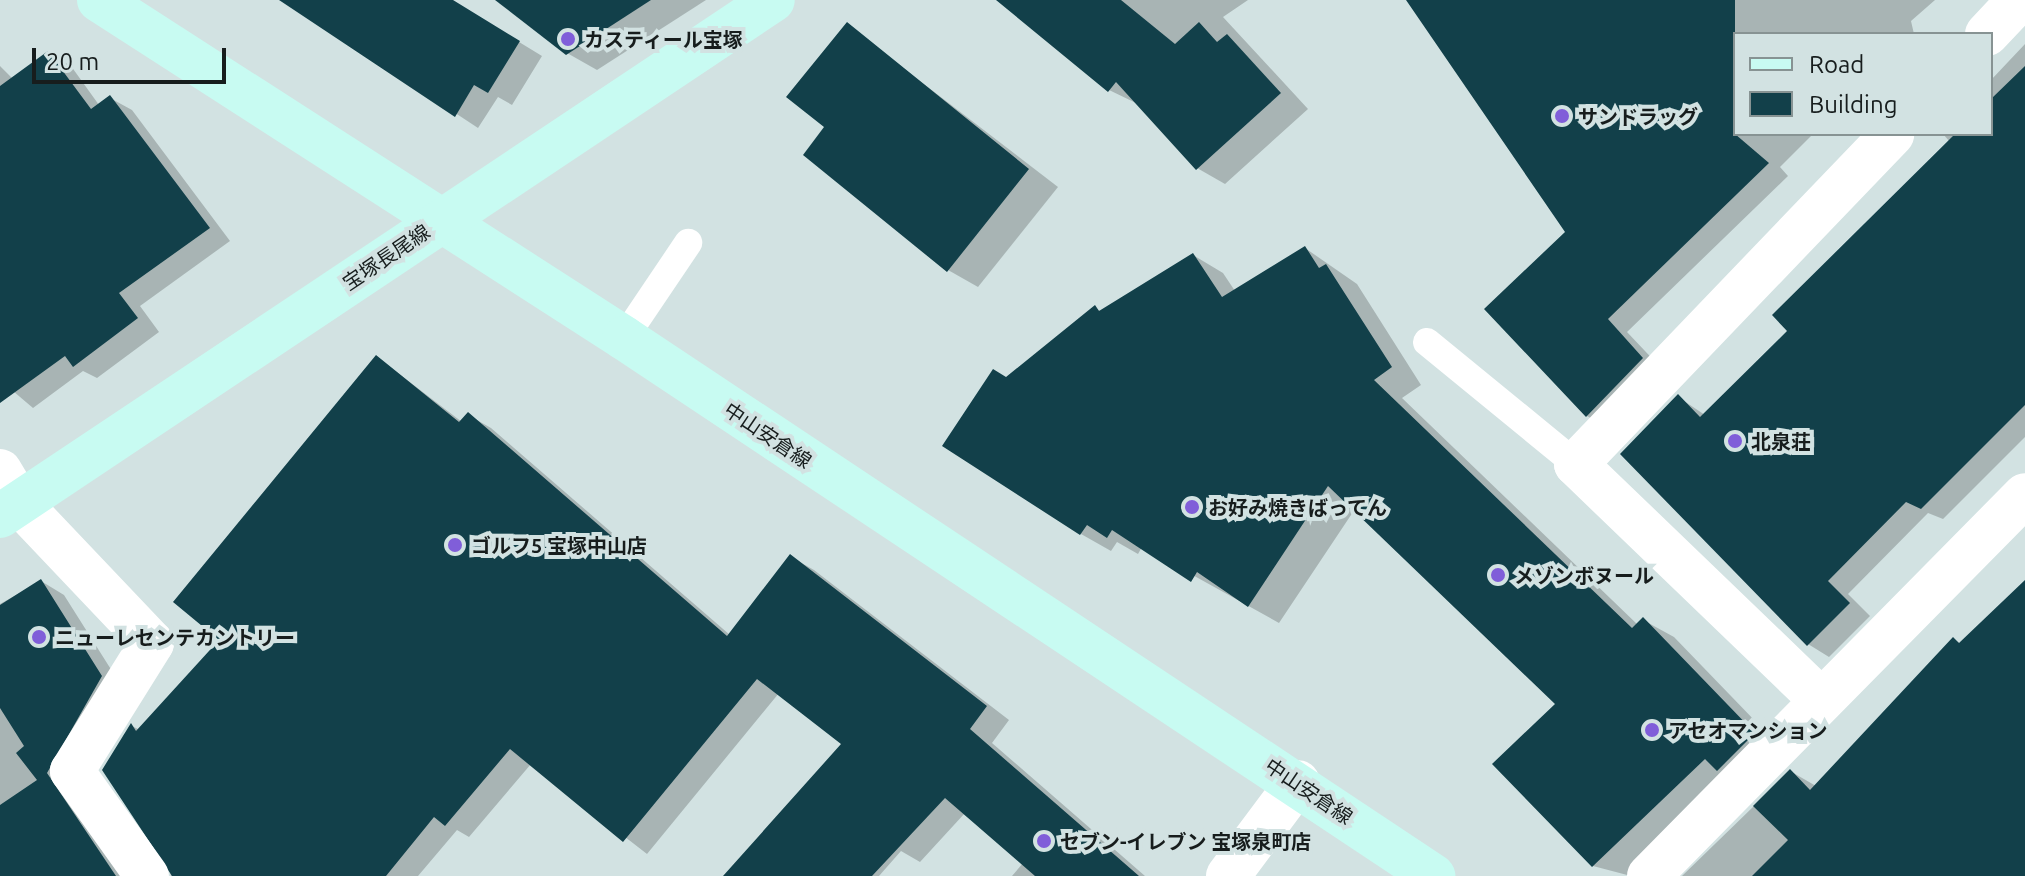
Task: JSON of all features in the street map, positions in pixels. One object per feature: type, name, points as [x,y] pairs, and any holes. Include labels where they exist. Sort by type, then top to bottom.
[{"type":"street","name":"中山安倉線","points":[[99,0],[443,219],[1298,782],[1433,876]]},
{"type":"street","name":"宝塚長尾線","points":[[6,497],[443,219],[773,0]]},
{"type":"street","points":[[1989,32],[2019,0]]},
{"type":"street","points":[[1821,700],[1576,464],[1890,136]]},
{"type":"street","points":[[1649,876],[2025,495]]},
{"type":"street","points":[[6,497],[152,643],[72,771],[147,876]]},
{"type":"street","points":[[1228,876],[1298,782]]},
{"type":"lane","points":[[624,338],[688,243]]},
{"type":"lane","points":[[1427,342],[1576,464]]},
{"type":"building","points":[[279,0],[453,0],[520,41],[488,93],[474,85],[455,117]]},
{"type":"building","name":"カスティール宝塚","points":[[495,0],[651,0],[566,55]]},
{"type":"building","points":[[996,0],[1121,0],[1175,44],[1199,22],[1217,42],[1227,34],[1281,93],[1196,170],[1116,82],[1108,92]]},
{"type":"building","points":[[1406,0],[1735,0],[1733,136],[1737,136],[1769,163],[1608,319],[1643,358],[1586,417],[1484,309],[1565,232]]},
{"type":"building","points":[[847,22],[1029,169],[947,272],[803,155],[824,127],[786,97]]},
{"type":"building","points":[[48,51],[91,109],[110,95],[210,228],[119,293],[138,318],[73,367],[65,356],[0,403],[0,86]]},
{"type":"building","points":[[2025,66],[2025,405],[1921,509],[1906,502],[1828,581],[1850,603],[1807,646],[1620,454],[1678,394],[1700,417],[1787,331],[1772,315],[1953,136],[1993,136],[1993,97]]},
{"type":"building","points":[[1305,246],[1319,268],[1326,264],[1392,367],[1374,380],[1632,628],[1643,617],[1755,733],[1717,771],[1705,759],[1592,867],[1492,764],[1555,704],[1328,486],[1248,607],[1197,572],[1191,582],[1112,530],[1107,538],[1087,525],[1080,535],[942,446],[993,369],[1006,377],[1095,305],[1099,311],[1193,253],[1222,297]]},
{"type":"building","points":[[376,355],[459,422],[468,412],[727,636],[790,554],[987,706],[970,729],[1139,876],[1035,876],[945,798],[872,876],[723,876],[841,744],[757,679],[623,842],[510,749],[445,826],[434,817],[386,876],[172,876],[102,770],[131,723],[136,731],[219,640],[173,602]]},
{"type":"building","points":[[41,579],[102,676],[47,773],[116,876],[0,876],[0,805],[37,780],[16,753],[24,746],[0,708],[0,605]]},
{"type":"building","points":[[2025,580],[2025,876],[1752,876],[1788,840],[1753,806],[1790,769],[1810,790],[1953,637],[1959,643]]},
{"type":"place","name":"カスティール宝塚","points":[[568,39]]},
{"type":"place","name":"サンドラッグ","points":[[1562,116]]},
{"type":"place","name":"北泉荘","points":[[1735,441]]},
{"type":"place","name":"お好み焼きばってん","points":[[1192,507]]},
{"type":"place","name":"ゴルフ5 宝塚中山店","points":[[455,545]]},
{"type":"place","name":"メゾンボヌール","points":[[1498,575]]},
{"type":"place","name":"ニューレセンテカントリー","points":[[39,637]]},
{"type":"place","name":"アセオマンション","points":[[1652,730]]},
{"type":"place","name":"セブン-イレブン 宝塚泉町店","points":[[1044,841]]}]
